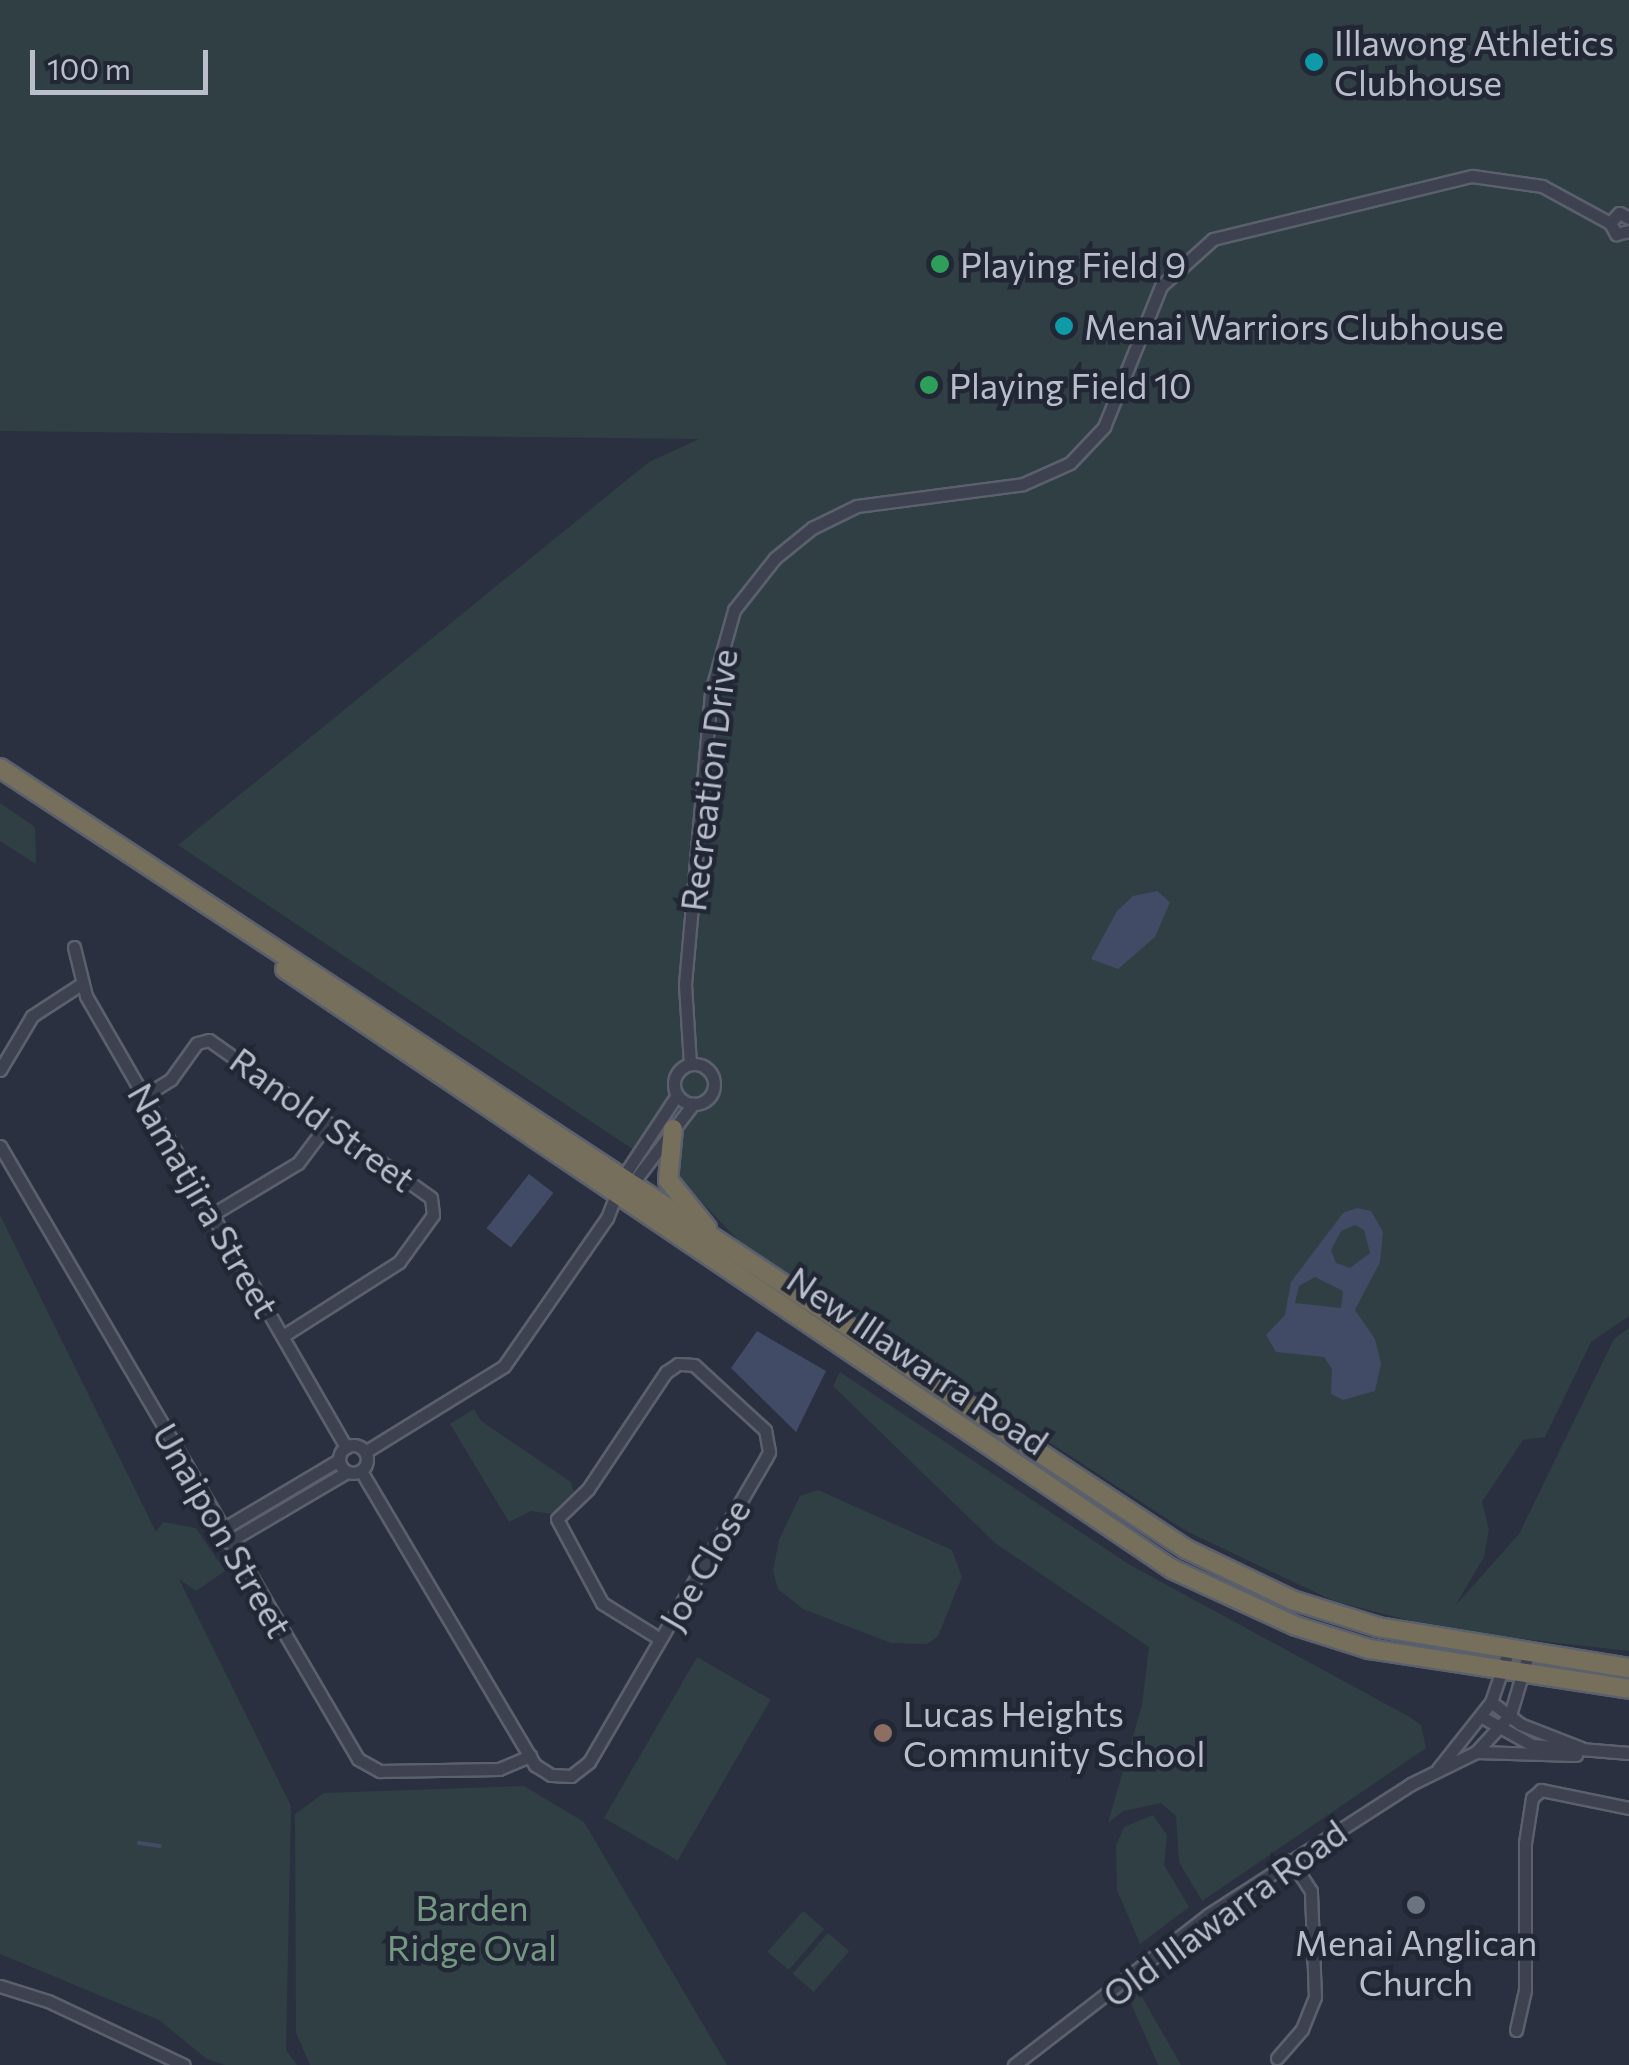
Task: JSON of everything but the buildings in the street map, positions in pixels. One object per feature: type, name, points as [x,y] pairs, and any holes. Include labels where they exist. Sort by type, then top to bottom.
[{"type":"highway","name":"New Illawarra Road","points":[[0,768],[240,930],[1186,1549],[1335,1614],[1518,1653],[1629,1668]]},
{"type":"highway","name":"New Illawarra Road","points":[[240,930],[358,1023],[1172,1569],[1296,1626],[1369,1649],[1629,1689]]},
{"type":"highway","points":[[672,1129],[668,1180],[718,1244]]},
{"type":"street","name":"Recreation Drive","points":[[690,1064],[685,984],[711,692],[734,610],[775,558],[812,528],[857,506],[1023,484],[1070,463],[1104,427],[1160,286],[1213,239],[1472,176],[1542,186],[1610,222],[1616,234],[1629,231]]},
{"type":"street","points":[[1610,222],[1619,213],[1629,218]]},
{"type":"street","name":"Namatjira Street","points":[[74,948],[81,984],[346,1448]]},
{"type":"street","points":[[0,1070],[32,1016],[81,984]]},
{"type":"street","name":"Ranold Street","points":[[144,1096],[171,1079],[203,1040],[216,1042],[427,1193],[434,1209],[412,1248],[386,1274],[283,1336]]},
{"type":"street","points":[[228,1542],[354,1472],[365,1452],[504,1366],[628,1181],[676,1095],[676,1073],[690,1064],[708,1069],[714,1080],[709,1098],[693,1104],[628,1181]]},
{"type":"street","points":[[676,1095],[693,1104]]},
{"type":"street","points":[[213,1214],[298,1163],[328,1123]]},
{"type":"street","name":"Unaipon Street","points":[[0,1146],[228,1542],[368,1768],[499,1769],[530,1756]]},
{"type":"street","name":"Joe Close","points":[[530,1756],[542,1771],[559,1777],[589,1762],[660,1640],[770,1444],[764,1430],[708,1375],[678,1364],[588,1490],[558,1520],[602,1602],[660,1640]]},
{"type":"street","points":[[221,1530],[340,1460],[346,1448],[365,1452]]},
{"type":"street","points":[[340,1460],[354,1472],[530,1756]]},
{"type":"street","name":"Old Illawarra Road","points":[[1014,2065],[1208,1915],[1438,1769],[1476,1752],[1510,1715],[1518,1653]]},
{"type":"street","name":"Old Illawarra Road","points":[[1438,1769],[1514,1674],[1518,1653]]},
{"type":"street","name":"Old Illawarra Road","points":[[1491,1702],[1510,1715],[1590,1752]]},
{"type":"street","name":"Old Illawarra Road","points":[[1482,1716],[1532,1746],[1629,1753]]},
{"type":"street","name":"Old Illawarra Road","points":[[1476,1752],[1558,1760],[1590,1752]]},
{"type":"street","points":[[1516,2030],[1524,1990],[1527,1818],[1536,1792],[1554,1792],[1629,1808]]},
{"type":"street","points":[[1277,2058],[1302,2029],[1314,1997],[1311,1891],[1292,1860]]},
{"type":"street","points":[[0,1986],[48,2001],[184,2065]]},
{"type":"green space","points":[[0,0],[1629,0],[1629,1316],[1591,1342],[1545,1437],[1523,1440],[1482,1502],[1489,1529],[1484,1557],[1455,1606],[1519,1534],[1614,1339],[1629,1328],[1629,1651],[1445,1630],[1334,1601],[1186,1531],[740,1242],[683,1183],[178,845],[649,462],[699,439],[0,431]]},
{"type":"green space","points":[[0,803],[35,827],[36,864],[0,841]]},
{"type":"green space","points":[[0,1215],[156,1532],[163,1522],[196,1528],[225,1571],[196,1591],[179,1579],[291,1806],[286,2050],[297,2065],[225,2065],[207,2059],[159,2020],[0,1954]]},
{"type":"green space","points":[[840,1372],[1130,1565],[1408,1716],[1421,1725],[1426,1748],[1202,1901],[1179,1862],[1176,1816],[1161,1803],[1123,1811],[1108,1823],[1142,1705],[1149,1647],[995,1543],[833,1386]]},
{"type":"green space","points":[[474,1409],[481,1421],[571,1482],[574,1493],[553,1514],[531,1511],[509,1522],[450,1424]]},
{"type":"green space","points":[[818,1490],[952,1550],[962,1577],[938,1636],[927,1644],[891,1643],[803,1609],[778,1589],[773,1571],[779,1540],[800,1496]]},
{"type":"green space","points":[[697,1657],[771,1700],[678,1861],[604,1818]]},
{"type":"green space","name":"Barden Ridge Oval","points":[[524,1786],[584,1822],[727,2065],[310,2065],[296,2033],[295,1814],[324,1793]]},
{"type":"green space","points":[[1153,1815],[1167,1835],[1164,1865],[1189,1907],[1140,1944],[1117,1890],[1116,1845],[1124,1827]]},
{"type":"green space","points":[[803,1911],[824,1929],[789,1970],[768,1952]]},
{"type":"green space","points":[[828,1933],[849,1951],[814,1992],[793,1974]]},
{"type":"green space","points":[[1138,1990],[1181,2065],[1158,2065],[1129,1999]]},
{"type":"water","points":[[1157,891],[1170,902],[1155,937],[1118,969],[1091,959],[1117,911],[1133,896]]},
{"type":"water","points":[[529,1174],[553,1193],[511,1247],[487,1228]]},
{"type":"water","points":[[1357,1208],[1371,1211],[1383,1232],[1380,1262],[1355,1310],[1375,1339],[1381,1364],[1375,1391],[1343,1400],[1331,1394],[1332,1369],[1324,1357],[1276,1352],[1266,1335],[1285,1315],[1291,1282],[1343,1213]],"holes":[[[1355,1225],[1364,1230],[1370,1253],[1350,1268],[1336,1263],[1331,1250],[1341,1231]],[[1315,1277],[1343,1291],[1341,1308],[1295,1303],[1299,1286]]]},
{"type":"water","points":[[757,1331],[826,1371],[796,1432],[731,1368]]},
{"type":"waterway","points":[[139,1843],[160,1846]]},
{"type":"place","name":"Illawong Athletics Clubhouse","points":[[1314,62]]},
{"type":"place","name":"Playing Field 9","points":[[940,264]]},
{"type":"place","name":"Menai Warriors Clubhouse","points":[[1064,326]]},
{"type":"place","name":"Playing Field 10","points":[[929,385]]},
{"type":"place","name":"Lucas Heights Community School","points":[[883,1733]]},
{"type":"place","name":"Menai Anglican Church","points":[[1416,1905]]}]
